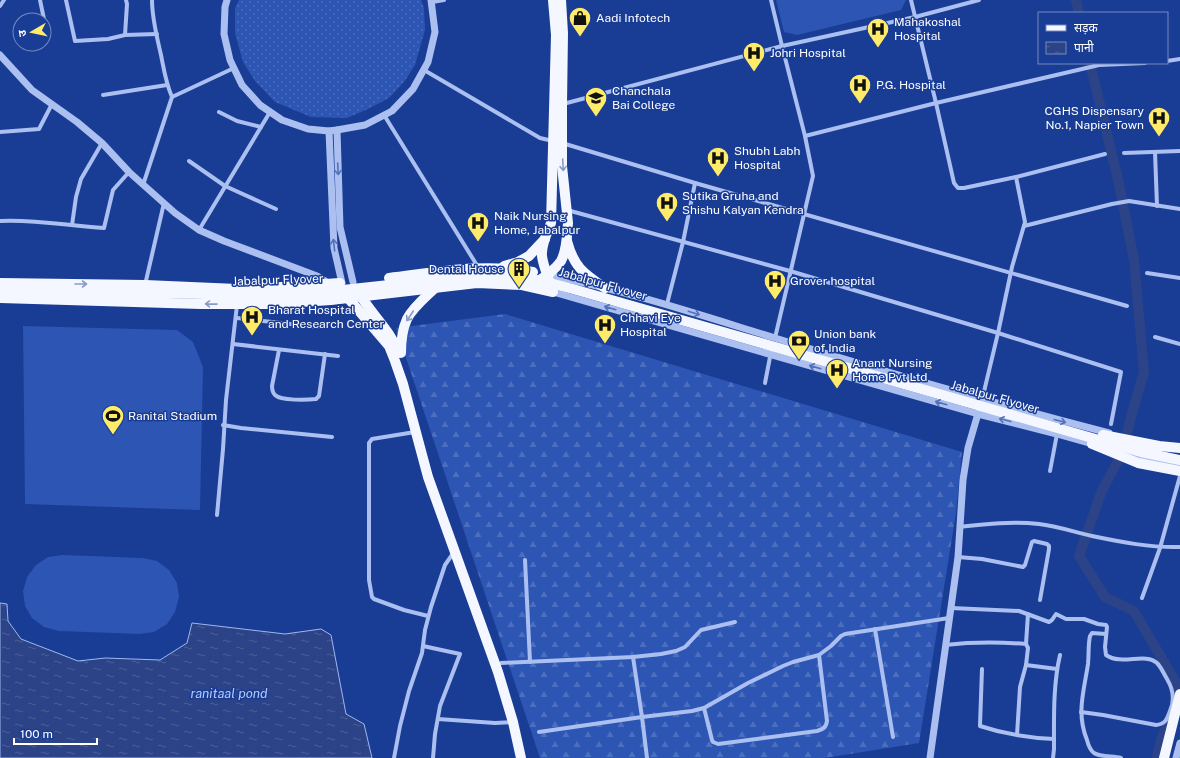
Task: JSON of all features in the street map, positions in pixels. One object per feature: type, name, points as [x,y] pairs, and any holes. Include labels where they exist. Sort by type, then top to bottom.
[{"type":"main road","points":[[552,0],[556,35],[558,142],[551,223],[545,239],[542,255],[553,292]]},
{"type":"main road","points":[[558,104],[563,33],[561,0]]},
{"type":"main road","points":[[532,286],[548,275],[561,260],[565,249],[568,223],[558,142]]},
{"type":"main road","points":[[499,268],[518,262],[529,256],[545,239]]},
{"type":"main road","points":[[566,240],[570,254],[578,266],[585,274],[604,288]]},
{"type":"main road","points":[[0,283],[267,288],[328,285],[478,268],[519,270],[548,275]]},
{"type":"main road","name":"Jabalpur Flyover","points":[[0,291],[265,295],[315,293],[482,275],[520,277],[573,289],[1076,434],[1141,452],[1180,460]]},
{"type":"main road","points":[[354,282],[361,296],[391,337],[397,348],[433,476],[501,663],[516,714],[526,758]]},
{"type":"main road","points":[[342,283],[348,298],[388,346],[395,361],[403,384],[428,477],[498,672],[513,722],[521,758]]},
{"type":"main road","points":[[0,298],[237,304],[284,303],[331,300],[477,283],[505,283],[532,286],[553,292]]},
{"type":"main road","points":[[21,299],[22,284]]},
{"type":"main road","points":[[401,360],[401,339],[407,319],[417,306],[436,287]]},
{"type":"main road","points":[[1076,434],[1089,433],[1180,449]]},
{"type":"main road","points":[[1076,434],[1083,440],[1138,463],[1180,471]]},
{"type":"main road","points":[[1164,758],[1180,694]]},
{"type":"street","points":[[0,6],[4,0]]},
{"type":"street","points":[[40,0],[42,12]]},
{"type":"street","points":[[66,0],[75,41],[108,39],[125,35],[157,34]]},
{"type":"street","points":[[125,35],[126,0]]},
{"type":"street","points":[[143,185],[172,97],[167,85],[152,10],[152,0]]},
{"type":"street","points":[[227,0],[225,7],[224,34],[230,60],[242,85],[260,105],[282,120],[308,129],[333,130],[365,125],[392,111],[413,89],[428,62],[434,32],[432,1],[444,0]]},
{"type":"street","points":[[765,383],[770,354],[813,176],[805,136],[771,0]]},
{"type":"street","points":[[911,0],[954,183],[958,188],[1016,177],[1105,154]]},
{"type":"street","points":[[558,104],[782,46],[915,17],[979,0]]},
{"type":"street","points":[[0,55],[32,90],[102,143],[129,172],[175,213],[199,230],[325,280],[328,285],[331,300]]},
{"type":"street","points":[[1168,61],[1180,59]]},
{"type":"street","points":[[805,136],[936,103],[1099,65],[1122,64]]},
{"type":"street","points":[[172,97],[234,68]]},
{"type":"street","points":[[424,70],[540,138],[1127,306]]},
{"type":"street","points":[[103,95],[167,85]]},
{"type":"street","points":[[0,132],[39,129],[52,104]]},
{"type":"street","points":[[219,112],[237,121],[261,127]]},
{"type":"street","points":[[199,230],[270,112]]},
{"type":"street","points":[[384,115],[478,268]]},
{"type":"street","points":[[333,130],[340,227],[354,282]]},
{"type":"street","points":[[333,130],[334,248],[342,283]]},
{"type":"street","points":[[72,225],[76,197],[81,179],[102,143]]},
{"type":"street","points":[[1124,153],[1180,151]]},
{"type":"street","points":[[1155,152],[1157,206]]},
{"type":"street","points":[[189,161],[225,186],[276,209]]},
{"type":"street","points":[[0,221],[22,221],[104,228],[113,190],[129,172]]},
{"type":"street","points":[[930,758],[958,557],[968,448],[982,400],[1011,272],[1025,222],[1016,177]]},
{"type":"street","points":[[666,304],[683,242],[695,183]]},
{"type":"street","points":[[1024,226],[1129,201],[1180,209]]},
{"type":"street","points":[[145,285],[164,203]]},
{"type":"street","points":[[566,210],[790,271],[998,333],[1121,372],[1111,424]]},
{"type":"street","points":[[1147,273],[1180,278]]},
{"type":"street","points":[[548,275],[666,304],[982,400],[1129,439],[1180,449]]},
{"type":"street","points":[[217,515],[223,449],[223,426],[236,318],[237,288]]},
{"type":"street","points":[[553,292],[978,414],[1057,434],[1126,454],[1180,466]]},
{"type":"street","points":[[236,318],[318,327]]},
{"type":"street","points":[[1154,337],[1180,344]]},
{"type":"street","points":[[233,344],[338,356]]},
{"type":"street","points":[[279,350],[272,391],[273,394],[282,398],[316,399],[319,396],[325,354]]},
{"type":"street","points":[[223,426],[332,436]]},
{"type":"street","points":[[415,432],[372,439],[369,443],[369,580],[372,597],[374,600],[428,616]]},
{"type":"street","points":[[1050,471],[1057,434]]},
{"type":"street","points":[[1142,598],[1160,548],[1180,476]]},
{"type":"street","points":[[960,527],[987,524],[1039,524],[1092,536],[1160,548],[1180,548]]},
{"type":"street","points":[[958,557],[982,559],[1022,567],[1025,565],[1032,542],[1047,544],[1049,549],[1040,600]]},
{"type":"street","points":[[394,758],[400,726],[423,646],[428,616],[437,585],[445,564],[455,551]]},
{"type":"street","points":[[525,560],[530,662]]},
{"type":"street","points":[[951,608],[1019,611],[1049,622],[1056,614],[1066,618],[1088,620],[1106,625],[1105,654],[1108,657],[1129,660],[1143,658],[1151,659],[1157,663],[1173,691],[1171,709],[1166,721],[1161,724],[1156,725],[1081,712]]},
{"type":"street","points":[[1017,735],[1020,687],[1026,665],[1028,648],[1026,644],[1028,614]]},
{"type":"street","points":[[539,732],[692,711],[704,708],[748,682],[792,662],[818,655],[828,649],[844,634],[875,628],[949,618]]},
{"type":"street","points":[[501,663],[633,657],[661,654],[685,647],[701,630],[735,622]]},
{"type":"street","points":[[875,628],[893,737]]},
{"type":"street","points":[[1106,634],[1092,633],[1090,636],[1081,701],[1081,722],[1090,749],[1093,752],[1121,758]]},
{"type":"street","points":[[945,645],[971,642],[1026,644]]},
{"type":"street","points":[[423,646],[460,654],[440,706],[432,758]]},
{"type":"street","points":[[704,708],[712,740],[718,744],[824,729],[827,726],[827,721],[818,655]]},
{"type":"street","points":[[1053,758],[1055,688],[1060,655]]},
{"type":"street","points":[[633,657],[647,758]]},
{"type":"street","points":[[1026,665],[1057,669]]},
{"type":"street","points":[[982,669],[980,725],[982,727],[1017,735],[1054,739]]},
{"type":"street","points":[[438,719],[495,723],[513,722]]},
{"type":"street","points":[[1176,758],[1180,743]]},
{"type":"green space","points":[[239,0],[421,0],[424,8],[425,30],[415,65],[404,82],[389,98],[347,118],[311,117],[275,102],[255,81],[243,62],[235,33],[235,8]]},
{"type":"green space","points":[[776,0],[906,0],[901,10],[797,35],[784,32]]},
{"type":"green space","points":[[505,314],[962,452],[956,513],[919,743],[825,758],[540,758],[396,328]]},
{"type":"green space","name":"Ranital Stadium","points":[[23,326],[177,330],[193,342],[203,367],[200,510],[25,504]]},
{"type":"green space","points":[[63,555],[143,558],[157,561],[169,570],[177,583],[179,597],[175,612],[167,624],[154,632],[139,634],[59,631],[44,627],[32,618],[25,606],[23,591],[27,577],[36,565],[48,557]]},
{"type":"water","name":"ranitaal pond","points":[[0,603],[7,604],[8,621],[21,639],[78,661],[105,658],[160,660],[187,643],[192,623],[285,634],[321,629],[331,635],[346,714],[364,724],[372,758],[0,758]]},
{"type":"waterway","points":[[1076,0],[1079,12]]},
{"type":"waterway","points":[[1090,64],[1119,184],[1134,260],[1144,372],[1123,451],[1101,493],[1079,556],[1105,597],[1134,611],[1175,681],[1175,705],[1161,740],[1157,758]]},
{"type":"place","name":"Aadi Infotech","points":[[580,38]]},
{"type":"place","name":"Mahakoshal Hospital","points":[[878,48]]},
{"type":"place","name":"Johri Hospital","points":[[754,72]]},
{"type":"place","name":"P.G. Hospital","points":[[860,104]]},
{"type":"place","name":"Chanchala Bai College","points":[[596,118]]},
{"type":"place","name":"CGHS Dispensary No.1, Napier Town","points":[[1159,138]]},
{"type":"place","name":"Shubh Labh Hospital","points":[[718,178]]},
{"type":"place","name":"Sutika Gruha and Shishu Kalyan Kendra","points":[[667,222]]},
{"type":"place","name":"Naik Nursing Home, Jabalpur","points":[[478,242]]},
{"type":"place","name":"Dental House","points":[[519,288]]},
{"type":"place","name":"Grover hospital","points":[[775,300]]},
{"type":"place","name":"Bharat Hospital and Research Center","points":[[252,336]]},
{"type":"place","name":"Chhavi Eye Hospital","points":[[605,344]]},
{"type":"place","name":"Union bank of India","points":[[799,360]]},
{"type":"place","name":"Anant Nursing Home Pvt Ltd","points":[[837,390]]},
{"type":"place","name":"Ranital Stadium","points":[[113,436]]}]
